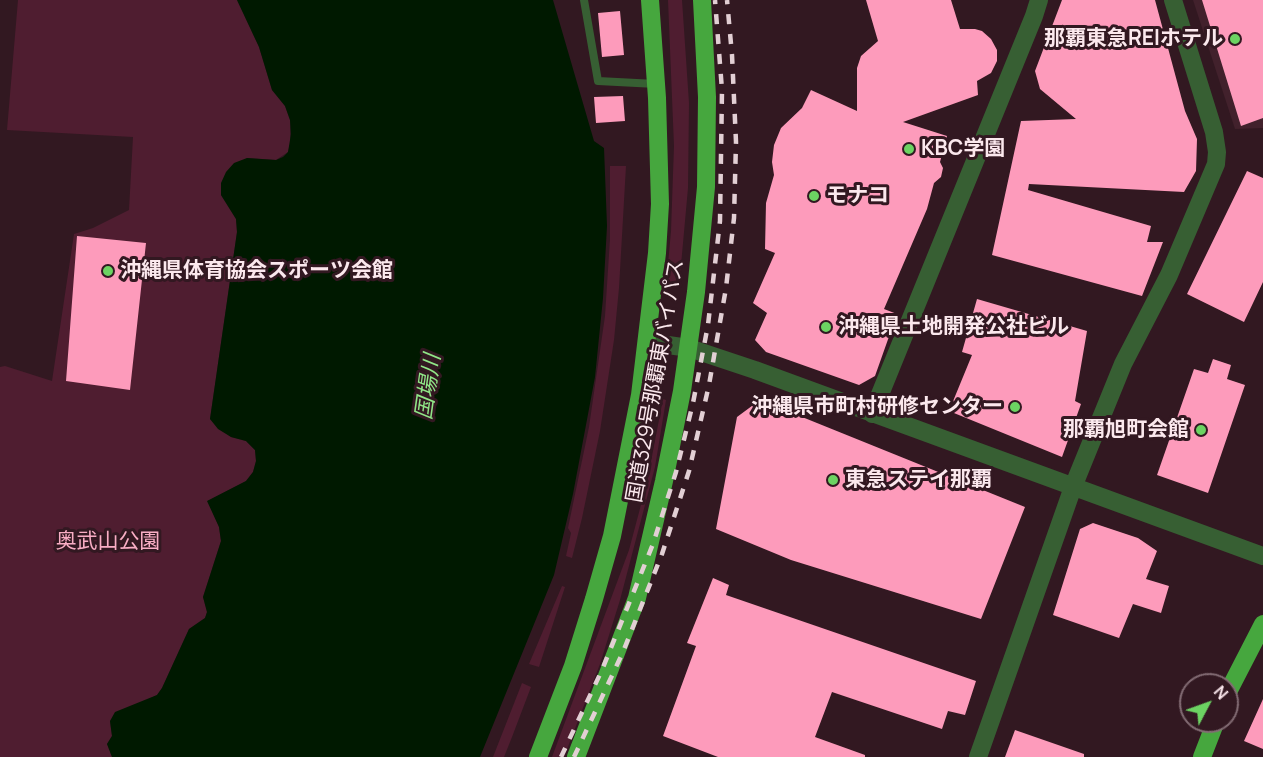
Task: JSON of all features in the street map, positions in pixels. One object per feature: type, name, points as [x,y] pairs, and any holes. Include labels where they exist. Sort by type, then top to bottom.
[{"type":"highway","name":"国道329号那覇東バイパス","points":[[538,757],[573,666],[612,536],[640,395],[657,253],[660,204],[656,84],[650,0]]},
{"type":"highway","name":"国道329号那覇東バイパス","points":[[576,757],[637,598],[664,481],[689,348],[706,187],[707,97],[702,0]]},
{"type":"highway","points":[[1238,673],[1263,624]]},
{"type":"highway","points":[[1202,757],[1211,733]]},
{"type":"street","points":[[872,414],[1039,0]]},
{"type":"street","points":[[978,757],[1073,488],[1132,343],[1169,275],[1216,164],[1214,132],[1173,0]]},
{"type":"street","points":[[647,342],[689,348],[755,370],[1263,556]]},
{"type":"lane","points":[[584,0],[598,81],[656,84]]},
{"type":"shaded area","points":[[1193,0],[1263,0],[1263,128],[1235,129]]},
{"type":"green space","name":"奥武山公園","points":[[18,0],[237,0],[259,47],[272,90],[285,106],[290,120],[288,152],[276,160],[247,158],[221,195],[236,219],[237,232],[210,419],[231,437],[246,441],[255,450],[256,461],[253,472],[246,481],[208,501],[219,527],[221,541],[203,597],[207,612],[205,618],[189,629],[157,695],[110,721],[112,736],[107,744],[112,757],[0,757],[0,367],[5,366],[52,381],[74,234],[93,228],[129,210],[133,137],[7,130]]},
{"type":"green space","points":[[668,0],[682,0],[689,103],[688,188],[679,287],[666,286],[671,231],[674,146]]},
{"type":"green space","points":[[610,166],[626,166],[614,340],[600,431],[572,558],[566,556],[571,533],[568,528],[589,427],[605,316],[610,239]]},
{"type":"green space","points":[[663,399],[666,400],[655,467],[620,600],[600,664],[564,757],[552,757],[629,550],[647,482]]},
{"type":"green space","points":[[562,586],[565,587],[539,667],[529,664]]},
{"type":"green space","points":[[522,683],[531,687],[512,737],[504,757],[493,757]]},
{"type":"water","name":"国場川","points":[[237,0],[553,0],[594,141],[604,148],[607,226],[603,298],[595,377],[573,494],[554,575],[480,757],[112,757],[107,744],[112,736],[110,721],[115,712],[157,695],[189,629],[205,618],[207,612],[203,597],[221,541],[219,527],[207,501],[246,481],[253,472],[256,461],[255,450],[246,441],[231,437],[218,429],[210,419],[237,232],[236,219],[221,195],[221,183],[226,172],[234,163],[247,158],[276,160],[283,157],[288,152],[291,134],[290,120],[285,106],[272,90],[259,47]]},
{"type":"building","points":[[866,0],[951,0],[960,29],[982,31],[991,39],[997,50],[997,61],[991,73],[977,81],[978,95],[903,122],[947,136],[940,162],[943,168],[941,177],[934,183],[927,209],[884,309],[897,314],[875,376],[859,385],[766,352],[755,340],[767,313],[753,303],[775,253],[765,249],[766,203],[774,175],[772,162],[774,145],[781,128],[802,108],[811,90],[857,111],[857,68],[861,56],[878,41]]},
{"type":"building","points":[[1062,0],[1155,0],[1185,111],[1197,139],[1196,171],[1184,192],[1029,184],[1028,190],[1151,226],[1147,242],[1163,242],[1142,296],[992,255],[1021,121],[1076,119],[1040,89],[1035,71]]},
{"type":"building","points":[[1202,0],[1263,0],[1263,118],[1241,126]]},
{"type":"building","points":[[620,11],[624,55],[602,57],[598,13]]},
{"type":"building","points":[[623,96],[625,121],[596,123],[594,97]]},
{"type":"building","points":[[1247,171],[1263,178],[1263,282],[1244,322],[1187,294]]},
{"type":"building","points":[[77,236],[146,243],[130,390],[66,381]]},
{"type":"building","points":[[977,299],[1087,331],[1075,401],[1081,404],[1062,457],[949,411],[972,355],[962,352]]},
{"type":"building","name":"那覇旭町会館","points":[[1213,359],[1231,365],[1227,379],[1245,385],[1208,493],[1157,475],[1194,369],[1208,373]]},
{"type":"building","points":[[760,400],[1025,507],[981,619],[791,560],[716,529],[737,417]]},
{"type":"building","points":[[1093,523],[1138,538],[1157,551],[1146,579],[1169,586],[1161,613],[1133,604],[1119,638],[1053,615],[1080,529]]},
{"type":"building","points":[[713,578],[729,585],[726,595],[976,681],[965,715],[948,711],[942,729],[832,692],[815,737],[865,755],[865,757],[718,757],[663,736],[696,646],[687,643]]},
{"type":"building","points":[[1263,699],[1263,749],[1244,741]]},
{"type":"building","points":[[1015,730],[1084,754],[1084,757],[1005,757]]},
{"type":"railway","points":[[561,757],[602,670],[653,544],[676,472],[693,403],[708,325],[720,221],[722,90],[715,0]]},
{"type":"railway","points":[[574,757],[623,652],[662,554],[689,471],[709,385],[726,288],[734,218],[736,142],[727,0]]},
{"type":"place","name":"那覇東急REIホテル","points":[[1235,39]]},
{"type":"place","name":"KBC学園","points":[[909,149]]},
{"type":"place","name":"モナコ","points":[[814,196]]},
{"type":"place","name":"沖縄県体育協会スポーツ会館","points":[[108,271]]},
{"type":"place","name":"沖縄県土地開発公社ビル","points":[[826,327]]},
{"type":"place","name":"沖縄県市町村研修センター","points":[[1015,407]]},
{"type":"place","name":"那覇旭町会館","points":[[1201,430]]},
{"type":"place","name":"東急ステイ那覇","points":[[833,480]]}]
